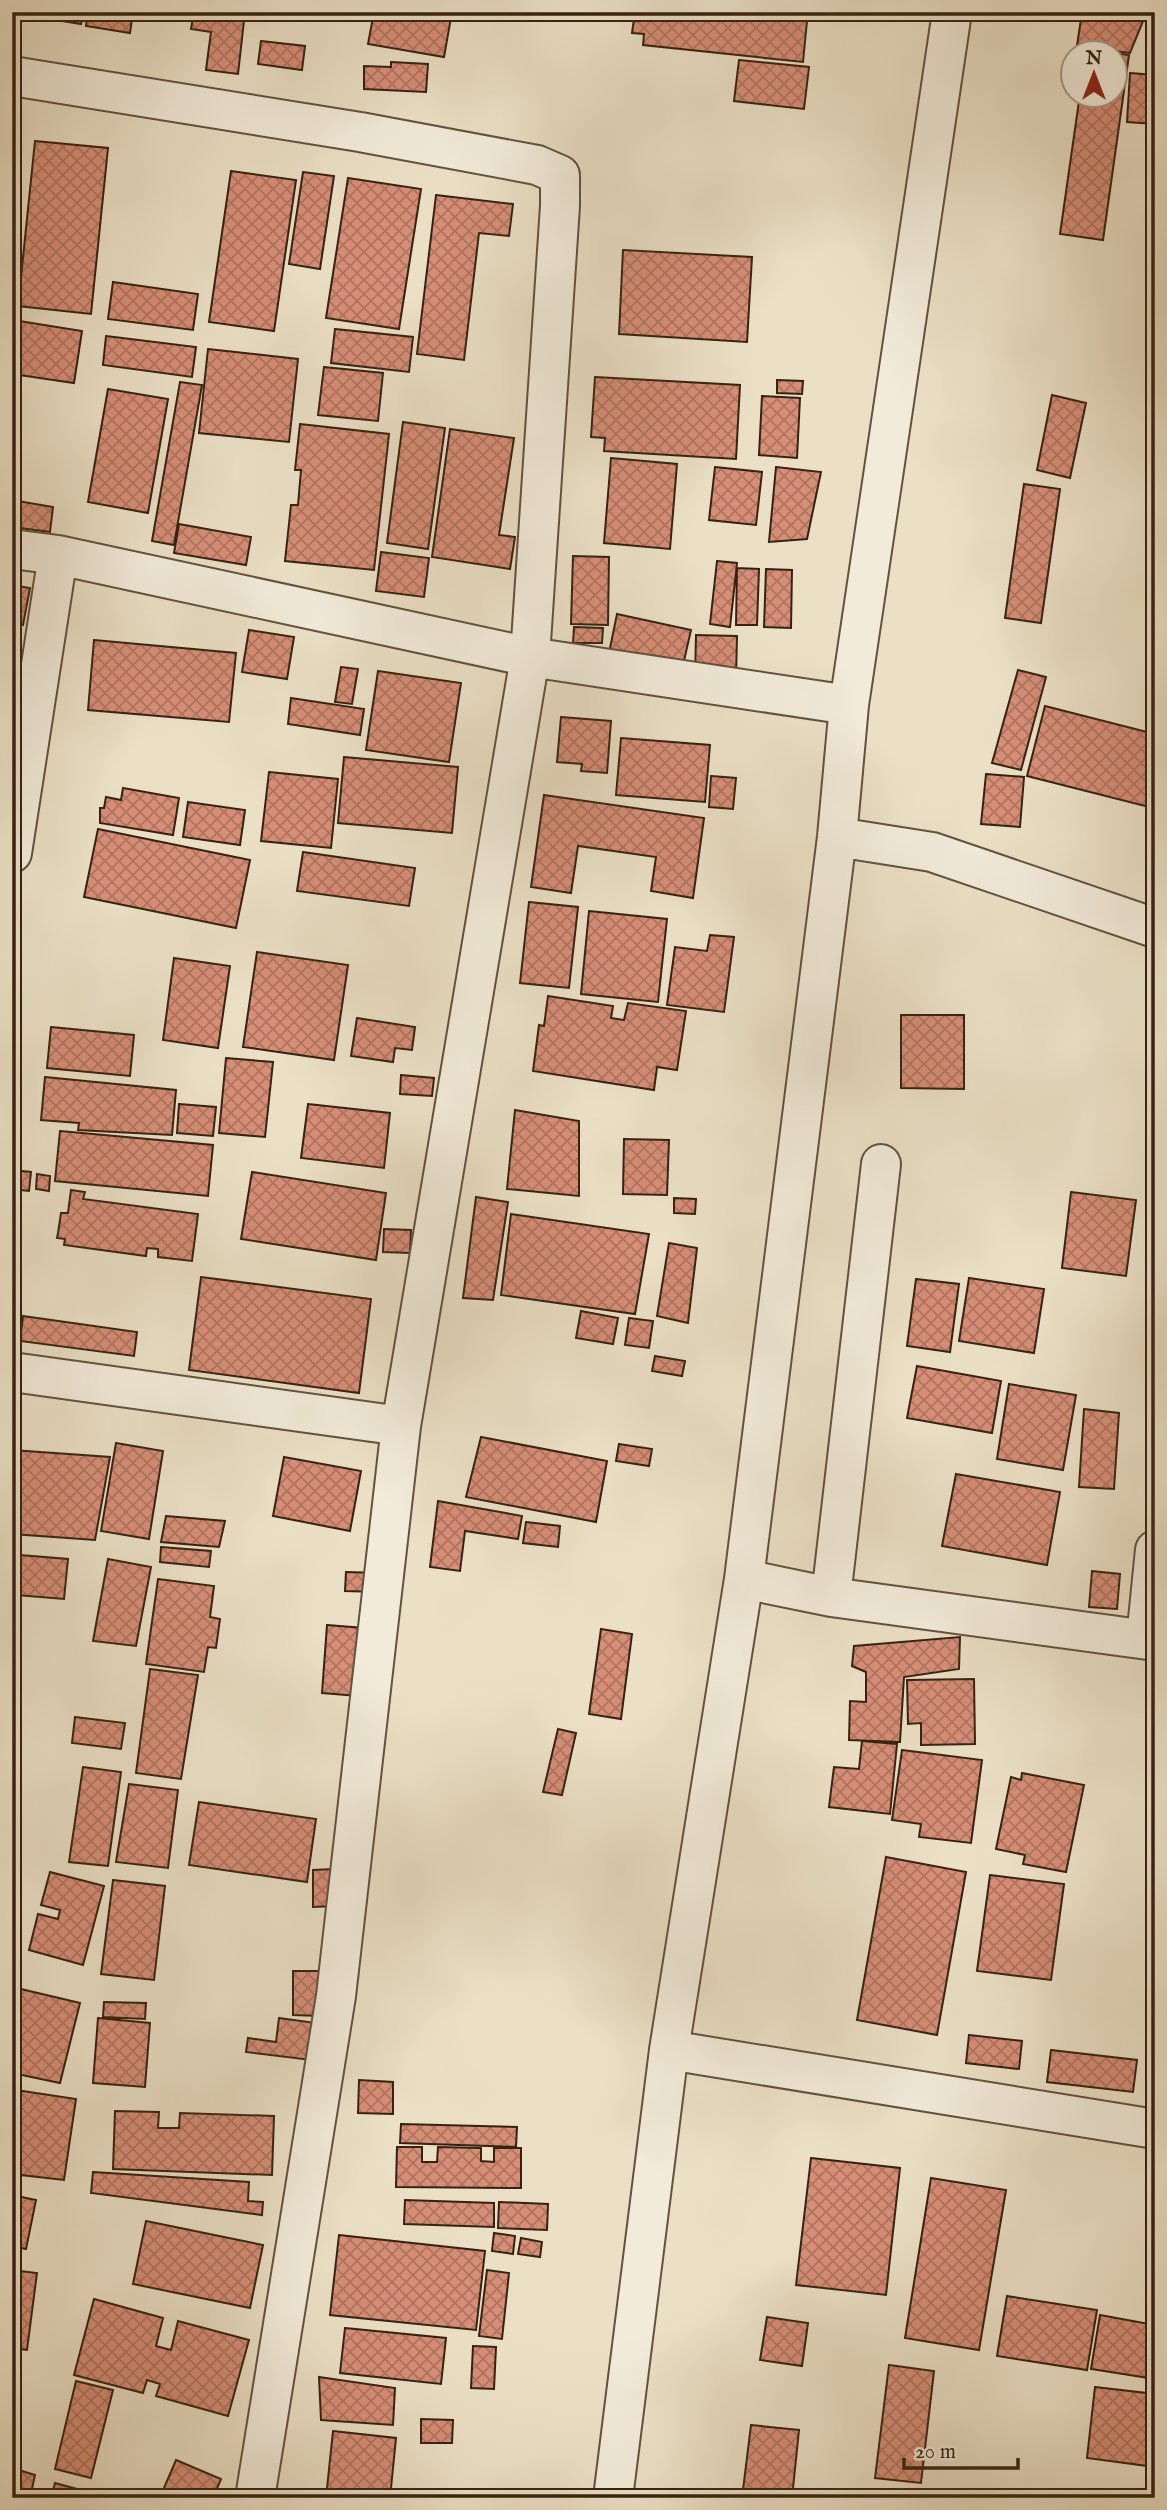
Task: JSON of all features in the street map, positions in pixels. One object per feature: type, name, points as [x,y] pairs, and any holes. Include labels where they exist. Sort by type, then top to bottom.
[{"type":"street","points":[[612,2498],[669,2050],[744,1579],[837,837],[849,705],[952,12]]},
{"type":"street","points":[[12,76],[360,132],[537,165],[560,175],[530,657],[401,1426],[336,1996],[255,2498]]},
{"type":"street","points":[[12,549],[58,555],[530,657],[849,705]]},
{"type":"street","points":[[12,853],[58,555]]},
{"type":"street","points":[[837,837],[932,852],[1155,928]]},
{"type":"street","points":[[831,1597],[881,1164]]},
{"type":"street","points":[[12,1372],[401,1426]]},
{"type":"street","points":[[744,1579],[831,1597],[1150,1640],[1155,1550]]},
{"type":"street","points":[[669,2050],[1155,2129]]},
{"type":"building","points":[[38,12],[83,12],[81,24],[37,17]]},
{"type":"building","points":[[88,12],[133,12],[130,33],[86,26]]},
{"type":"building","points":[[194,12],[245,12],[238,74],[206,70],[211,32],[191,29]]},
{"type":"building","points":[[374,12],[452,12],[444,57],[368,44]]},
{"type":"building","points":[[635,12],[731,12],[807,21],[803,62],[643,45],[644,34],[632,33]]},
{"type":"building","points":[[1082,12],[1143,21],[1130,53],[1128,38],[1078,38]]},
{"type":"building","points":[[261,41],[305,46],[302,70],[258,64]]},
{"type":"building","points":[[739,60],[809,67],[804,109],[734,101]]},
{"type":"building","points":[[391,62],[428,64],[426,92],[364,89],[364,66],[391,67]]},
{"type":"building","points":[[1130,73],[1155,75],[1155,124],[1127,122]]},
{"type":"building","points":[[1078,108],[1122,108],[1103,240],[1060,234]]},
{"type":"building","points":[[35,141],[108,148],[91,314],[18,306]]},
{"type":"building","points":[[231,171],[296,180],[274,331],[209,322]]},
{"type":"building","points":[[303,172],[334,176],[320,269],[289,264]]},
{"type":"building","points":[[348,178],[421,189],[399,329],[326,318]]},
{"type":"building","points":[[436,195],[513,204],[509,236],[479,233],[464,360],[417,354]]},
{"type":"building","points":[[623,250],[752,257],[747,342],[619,334]]},
{"type":"building","points":[[113,282],[198,294],[193,330],[108,319]]},
{"type":"building","points":[[13,320],[82,331],[74,383],[12,374]]},
{"type":"building","points":[[335,329],[413,337],[409,372],[331,363]]},
{"type":"building","points":[[106,336],[196,347],[192,377],[103,365]]},
{"type":"building","points":[[208,349],[298,359],[289,442],[199,433]]},
{"type":"building","points":[[324,367],[383,373],[378,421],[318,415]]},
{"type":"building","points":[[595,377],[740,385],[736,459],[604,451],[605,438],[591,437]]},
{"type":"building","points":[[777,380],[803,381],[802,394],[777,393]]},
{"type":"building","points":[[180,382],[202,385],[174,545],[152,541]]},
{"type":"building","points":[[108,389],[168,399],[148,513],[88,502]]},
{"type":"building","points":[[1052,395],[1086,403],[1070,478],[1037,470]]},
{"type":"building","points":[[762,396],[800,398],[797,458],[759,455]]},
{"type":"building","points":[[403,422],[445,428],[428,549],[387,543]]},
{"type":"building","points":[[300,424],[389,434],[374,570],[285,561],[291,505],[298,505],[301,470],[295,470]]},
{"type":"building","points":[[450,429],[514,438],[499,535],[515,537],[510,569],[432,557]]},
{"type":"building","points":[[611,458],[677,464],[670,549],[604,543]]},
{"type":"building","points":[[715,467],[762,472],[756,525],[709,520]]},
{"type":"building","points":[[776,467],[821,472],[807,539],[769,542]]},
{"type":"building","points":[[1024,484],[1060,489],[1041,623],[1005,618]]},
{"type":"building","points":[[12,500],[53,507],[50,532],[12,527]]},
{"type":"building","points":[[179,524],[251,537],[246,565],[174,553]]},
{"type":"building","points":[[381,552],[429,558],[424,597],[376,591]]},
{"type":"building","points":[[573,556],[609,557],[608,625],[571,624]]},
{"type":"building","points":[[717,561],[737,563],[730,627],[710,624]]},
{"type":"building","points":[[737,568],[759,569],[757,625],[736,625]]},
{"type":"building","points":[[766,569],[792,570],[791,628],[764,627]]},
{"type":"building","points":[[12,585],[30,588],[23,625],[12,623]]},
{"type":"building","points":[[617,614],[691,630],[681,674],[608,658]]},
{"type":"building","points":[[574,627],[603,628],[602,643],[573,643]]},
{"type":"building","points":[[249,630],[294,637],[287,679],[242,672]]},
{"type":"building","points":[[696,635],[737,636],[736,679],[695,678]]},
{"type":"building","points":[[94,640],[236,653],[229,722],[88,710]]},
{"type":"building","points":[[341,667],[358,669],[352,704],[335,702]]},
{"type":"building","points":[[1018,670],[1046,677],[1021,770],[992,763]]},
{"type":"building","points":[[378,671],[461,683],[449,762],[366,750]]},
{"type":"building","points":[[291,698],[364,709],[360,735],[288,724]]},
{"type":"building","points":[[1045,706],[1155,734],[1153,808],[1027,776]]},
{"type":"building","points":[[561,717],[611,721],[607,773],[581,771],[582,764],[557,762]]},
{"type":"building","points":[[621,738],[710,745],[705,802],[616,795]]},
{"type":"building","points":[[344,757],[458,767],[452,833],[338,823]]},
{"type":"building","points":[[269,772],[338,779],[331,848],[261,841]]},
{"type":"building","points":[[986,774],[1024,777],[1020,827],[981,824]]},
{"type":"building","points":[[711,776],[736,778],[733,809],[709,807]]},
{"type":"building","points":[[123,788],[179,798],[173,835],[100,823],[100,808],[104,808],[106,797],[121,800]]},
{"type":"building","points":[[544,795],[704,818],[693,898],[651,891],[656,857],[578,846],[571,893],[531,887]]},
{"type":"building","points":[[188,802],[245,810],[240,845],[183,837]]},
{"type":"building","points":[[98,829],[250,860],[236,928],[84,897]]},
{"type":"building","points":[[303,852],[415,868],[409,906],[297,891]]},
{"type":"building","points":[[529,902],[578,907],[569,988],[520,983]]},
{"type":"building","points":[[589,911],[667,919],[658,1002],[581,994]]},
{"type":"building","points":[[710,935],[734,937],[724,1012],[667,1005],[675,947],[707,951]]},
{"type":"building","points":[[257,952],[348,965],[334,1060],[243,1047]]},
{"type":"building","points":[[174,958],[230,966],[218,1048],[163,1040]]},
{"type":"building","points":[[548,996],[613,1006],[611,1018],[624,1020],[628,1003],[686,1011],[677,1070],[657,1067],[654,1090],[533,1071],[539,1025],[544,1026]]},
{"type":"building","points":[[901,1015],[964,1015],[964,1089],[901,1088]]},
{"type":"building","points":[[357,1018],[415,1027],[412,1050],[395,1048],[393,1062],[351,1056]]},
{"type":"building","points":[[51,1027],[134,1035],[130,1076],[47,1068]]},
{"type":"building","points":[[226,1058],[273,1062],[265,1137],[219,1133]]},
{"type":"building","points":[[401,1075],[434,1078],[432,1096],[400,1094]]},
{"type":"building","points":[[45,1077],[176,1090],[172,1135],[78,1130],[79,1123],[41,1120]]},
{"type":"building","points":[[179,1104],[216,1107],[213,1136],[177,1133]]},
{"type":"building","points":[[308,1104],[390,1113],[384,1168],[301,1158]]},
{"type":"building","points":[[515,1110],[579,1121],[579,1196],[507,1189]]},
{"type":"building","points":[[60,1131],[213,1145],[208,1196],[55,1181]]},
{"type":"building","points":[[624,1139],[669,1140],[667,1195],[623,1194]]},
{"type":"building","points":[[12,1170],[31,1172],[29,1191],[12,1189]]},
{"type":"building","points":[[252,1172],[386,1193],[376,1260],[241,1239]]},
{"type":"building","points":[[37,1174],[50,1176],[49,1191],[36,1189]]},
{"type":"building","points":[[71,1190],[85,1192],[83,1199],[198,1214],[192,1261],[158,1257],[158,1249],[147,1248],[146,1256],[64,1245],[65,1239],[57,1238],[61,1213],[68,1213]]},
{"type":"building","points":[[1071,1192],[1136,1200],[1126,1276],[1062,1268]]},
{"type":"building","points":[[476,1197],[508,1202],[493,1300],[463,1298]]},
{"type":"building","points":[[674,1198],[696,1199],[695,1214],[674,1213]]},
{"type":"building","points":[[511,1214],[649,1234],[635,1314],[501,1295]]},
{"type":"building","points":[[384,1229],[411,1230],[410,1253],[383,1252]]},
{"type":"building","points":[[669,1243],[697,1248],[688,1323],[657,1316]]},
{"type":"building","points":[[201,1277],[371,1299],[359,1393],[189,1370]]},
{"type":"building","points":[[969,1278],[1044,1289],[1034,1353],[959,1341]]},
{"type":"building","points":[[916,1279],[959,1284],[950,1352],[907,1346]]},
{"type":"building","points":[[581,1311],[618,1318],[613,1344],[576,1338]]},
{"type":"building","points":[[23,1316],[137,1332],[134,1356],[20,1341]]},
{"type":"building","points":[[629,1318],[653,1321],[649,1348],[625,1345]]},
{"type":"building","points":[[655,1356],[685,1361],[682,1376],[652,1371]]},
{"type":"building","points":[[917,1366],[1001,1381],[992,1433],[907,1418]]},
{"type":"building","points":[[1009,1384],[1076,1395],[1063,1470],[997,1459]]},
{"type":"building","points":[[1084,1409],[1119,1413],[1114,1489],[1079,1487]]},
{"type":"building","points":[[481,1437],[607,1461],[596,1522],[466,1497]]},
{"type":"building","points":[[116,1443],[163,1451],[149,1539],[101,1531]]},
{"type":"building","points":[[619,1444],[652,1449],[649,1466],[616,1461]]},
{"type":"building","points":[[12,1450],[110,1457],[95,1540],[12,1534]]},
{"type":"building","points":[[284,1457],[361,1471],[350,1531],[273,1516]]},
{"type":"building","points":[[956,1474],[1060,1492],[1047,1565],[942,1546]]},
{"type":"building","points":[[438,1501],[522,1516],[518,1539],[465,1531],[460,1571],[430,1567]]},
{"type":"building","points":[[166,1516],[225,1521],[219,1547],[161,1542]]},
{"type":"building","points":[[526,1522],[560,1526],[558,1547],[523,1543]]},
{"type":"building","points":[[161,1547],[211,1551],[209,1567],[160,1562]]},
{"type":"building","points":[[20,1555],[68,1559],[64,1599],[17,1595]]},
{"type":"building","points":[[108,1559],[151,1567],[136,1646],[93,1641]]},
{"type":"building","points":[[1092,1571],[1120,1574],[1117,1609],[1089,1607]]},
{"type":"building","points":[[346,1572],[379,1573],[378,1592],[345,1591]]},
{"type":"building","points":[[158,1579],[214,1586],[210,1617],[220,1619],[216,1648],[208,1647],[204,1672],[146,1664]]},
{"type":"building","points":[[327,1625],[364,1628],[358,1696],[322,1693]]},
{"type":"building","points":[[601,1629],[632,1634],[621,1719],[589,1714]]},
{"type":"building","points":[[960,1637],[959,1669],[904,1677],[900,1742],[849,1740],[850,1701],[866,1702],[866,1672],[852,1666],[854,1646]]},
{"type":"building","points":[[150,1669],[198,1675],[181,1779],[136,1773]]},
{"type":"building","points":[[974,1679],[975,1744],[921,1745],[921,1723],[908,1724],[907,1680]]},
{"type":"building","points":[[75,1717],[125,1723],[121,1749],[72,1743]]},
{"type":"building","points":[[558,1729],[576,1733],[562,1795],[543,1792]]},
{"type":"building","points":[[862,1741],[897,1744],[890,1814],[829,1807],[834,1767],[859,1769]]},
{"type":"building","points":[[902,1750],[982,1760],[971,1843],[919,1837],[921,1824],[892,1820]]},
{"type":"building","points":[[83,1767],[121,1772],[108,1866],[69,1862]]},
{"type":"building","points":[[1022,1773],[1084,1785],[1066,1872],[1023,1864],[1025,1855],[996,1849],[1011,1777],[1021,1780]]},
{"type":"building","points":[[129,1784],[178,1790],[168,1868],[116,1862]]},
{"type":"building","points":[[199,1802],[316,1819],[307,1882],[189,1865]]},
{"type":"building","points":[[886,1857],[966,1872],[937,2035],[857,2020]]},
{"type":"building","points":[[334,1869],[335,1906],[313,1907],[313,1870]]},
{"type":"building","points":[[50,1872],[104,1886],[83,1965],[29,1950],[38,1914],[58,1919],[60,1910],[41,1905]]},
{"type":"building","points":[[990,1875],[1064,1884],[1051,1980],[977,1971]]},
{"type":"building","points":[[113,1880],[165,1886],[154,1980],[101,1974]]},
{"type":"building","points":[[293,1971],[321,1971],[320,2016],[293,2015]]},
{"type":"building","points":[[21,1989],[80,2003],[60,2083],[12,2073],[12,2021]]},
{"type":"building","points":[[104,2002],[146,2003],[145,2019],[103,2017]]},
{"type":"building","points":[[98,2018],[150,2023],[145,2087],[93,2083]]},
{"type":"building","points":[[279,2018],[316,2023],[311,2060],[246,2052],[248,2038],[276,2042]]},
{"type":"building","points":[[969,2035],[1022,2041],[1019,2069],[966,2063]]},
{"type":"building","points":[[1051,2050],[1137,2060],[1133,2092],[1047,2082]]},
{"type":"building","points":[[359,2080],[393,2082],[393,2114],[358,2113]]},
{"type":"building","points":[[16,2090],[76,2099],[64,2180],[12,2174],[12,2117]]},
{"type":"building","points":[[115,2111],[159,2112],[158,2128],[179,2128],[180,2113],[274,2116],[272,2175],[113,2169]]},
{"type":"building","points":[[401,2124],[517,2127],[516,2147],[400,2143]]},
{"type":"building","points":[[397,2147],[422,2147],[422,2162],[437,2162],[438,2147],[481,2148],[481,2161],[494,2162],[494,2148],[521,2148],[521,2188],[396,2187]]},
{"type":"building","points":[[811,2158],[900,2168],[886,2295],[796,2285]]},
{"type":"building","points":[[93,2172],[249,2182],[248,2201],[263,2202],[262,2215],[91,2193]]},
{"type":"building","points":[[931,2178],[1006,2190],[979,2350],[905,2338]]},
{"type":"building","points":[[12,2195],[36,2200],[26,2249],[12,2246]]},
{"type":"building","points":[[405,2200],[494,2203],[494,2227],[404,2224]]},
{"type":"building","points":[[499,2202],[548,2204],[547,2230],[498,2228]]},
{"type":"building","points":[[146,2221],[263,2245],[250,2308],[133,2284]]},
{"type":"building","points":[[494,2233],[515,2236],[513,2254],[492,2251]]},
{"type":"building","points":[[339,2235],[485,2251],[476,2330],[330,2315]]},
{"type":"building","points":[[521,2238],[542,2242],[540,2257],[518,2254]]},
{"type":"building","points":[[12,2270],[37,2273],[27,2350],[12,2348]]},
{"type":"building","points":[[487,2270],[509,2273],[502,2339],[479,2336]]},
{"type":"building","points":[[1007,2296],[1097,2310],[1087,2370],[997,2356]]},
{"type":"building","points":[[94,2299],[163,2318],[156,2346],[171,2350],[178,2321],[249,2340],[228,2416],[156,2396],[160,2384],[147,2380],[143,2393],[74,2375]]},
{"type":"building","points":[[1100,2315],[1155,2325],[1155,2379],[1091,2369]]},
{"type":"building","points":[[767,2317],[808,2323],[802,2366],[760,2360]]},
{"type":"building","points":[[345,2328],[446,2338],[441,2384],[340,2373]]},
{"type":"building","points":[[473,2346],[496,2347],[494,2389],[471,2388]]},
{"type":"building","points":[[889,2365],[934,2371],[921,2483],[875,2478]]},
{"type":"building","points":[[319,2377],[395,2388],[393,2425],[321,2420]]},
{"type":"building","points":[[76,2381],[113,2390],[91,2478],[55,2469]]},
{"type":"building","points":[[1095,2387],[1155,2394],[1155,2467],[1087,2458]]},
{"type":"building","points":[[12,2388],[20,2390],[12,2430]]},
{"type":"building","points":[[421,2419],[453,2420],[452,2443],[421,2443]]},
{"type":"building","points":[[751,2425],[799,2430],[792,2498],[742,2498]]},
{"type":"building","points":[[333,2431],[396,2438],[390,2498],[326,2498]]},
{"type":"building","points":[[176,2460],[221,2479],[213,2498],[169,2498],[161,2495]]},
{"type":"building","points":[[12,2468],[35,2475],[30,2498],[12,2498]]},
{"type":"building","points":[[55,2483],[107,2497],[107,2498],[51,2498]]}]
